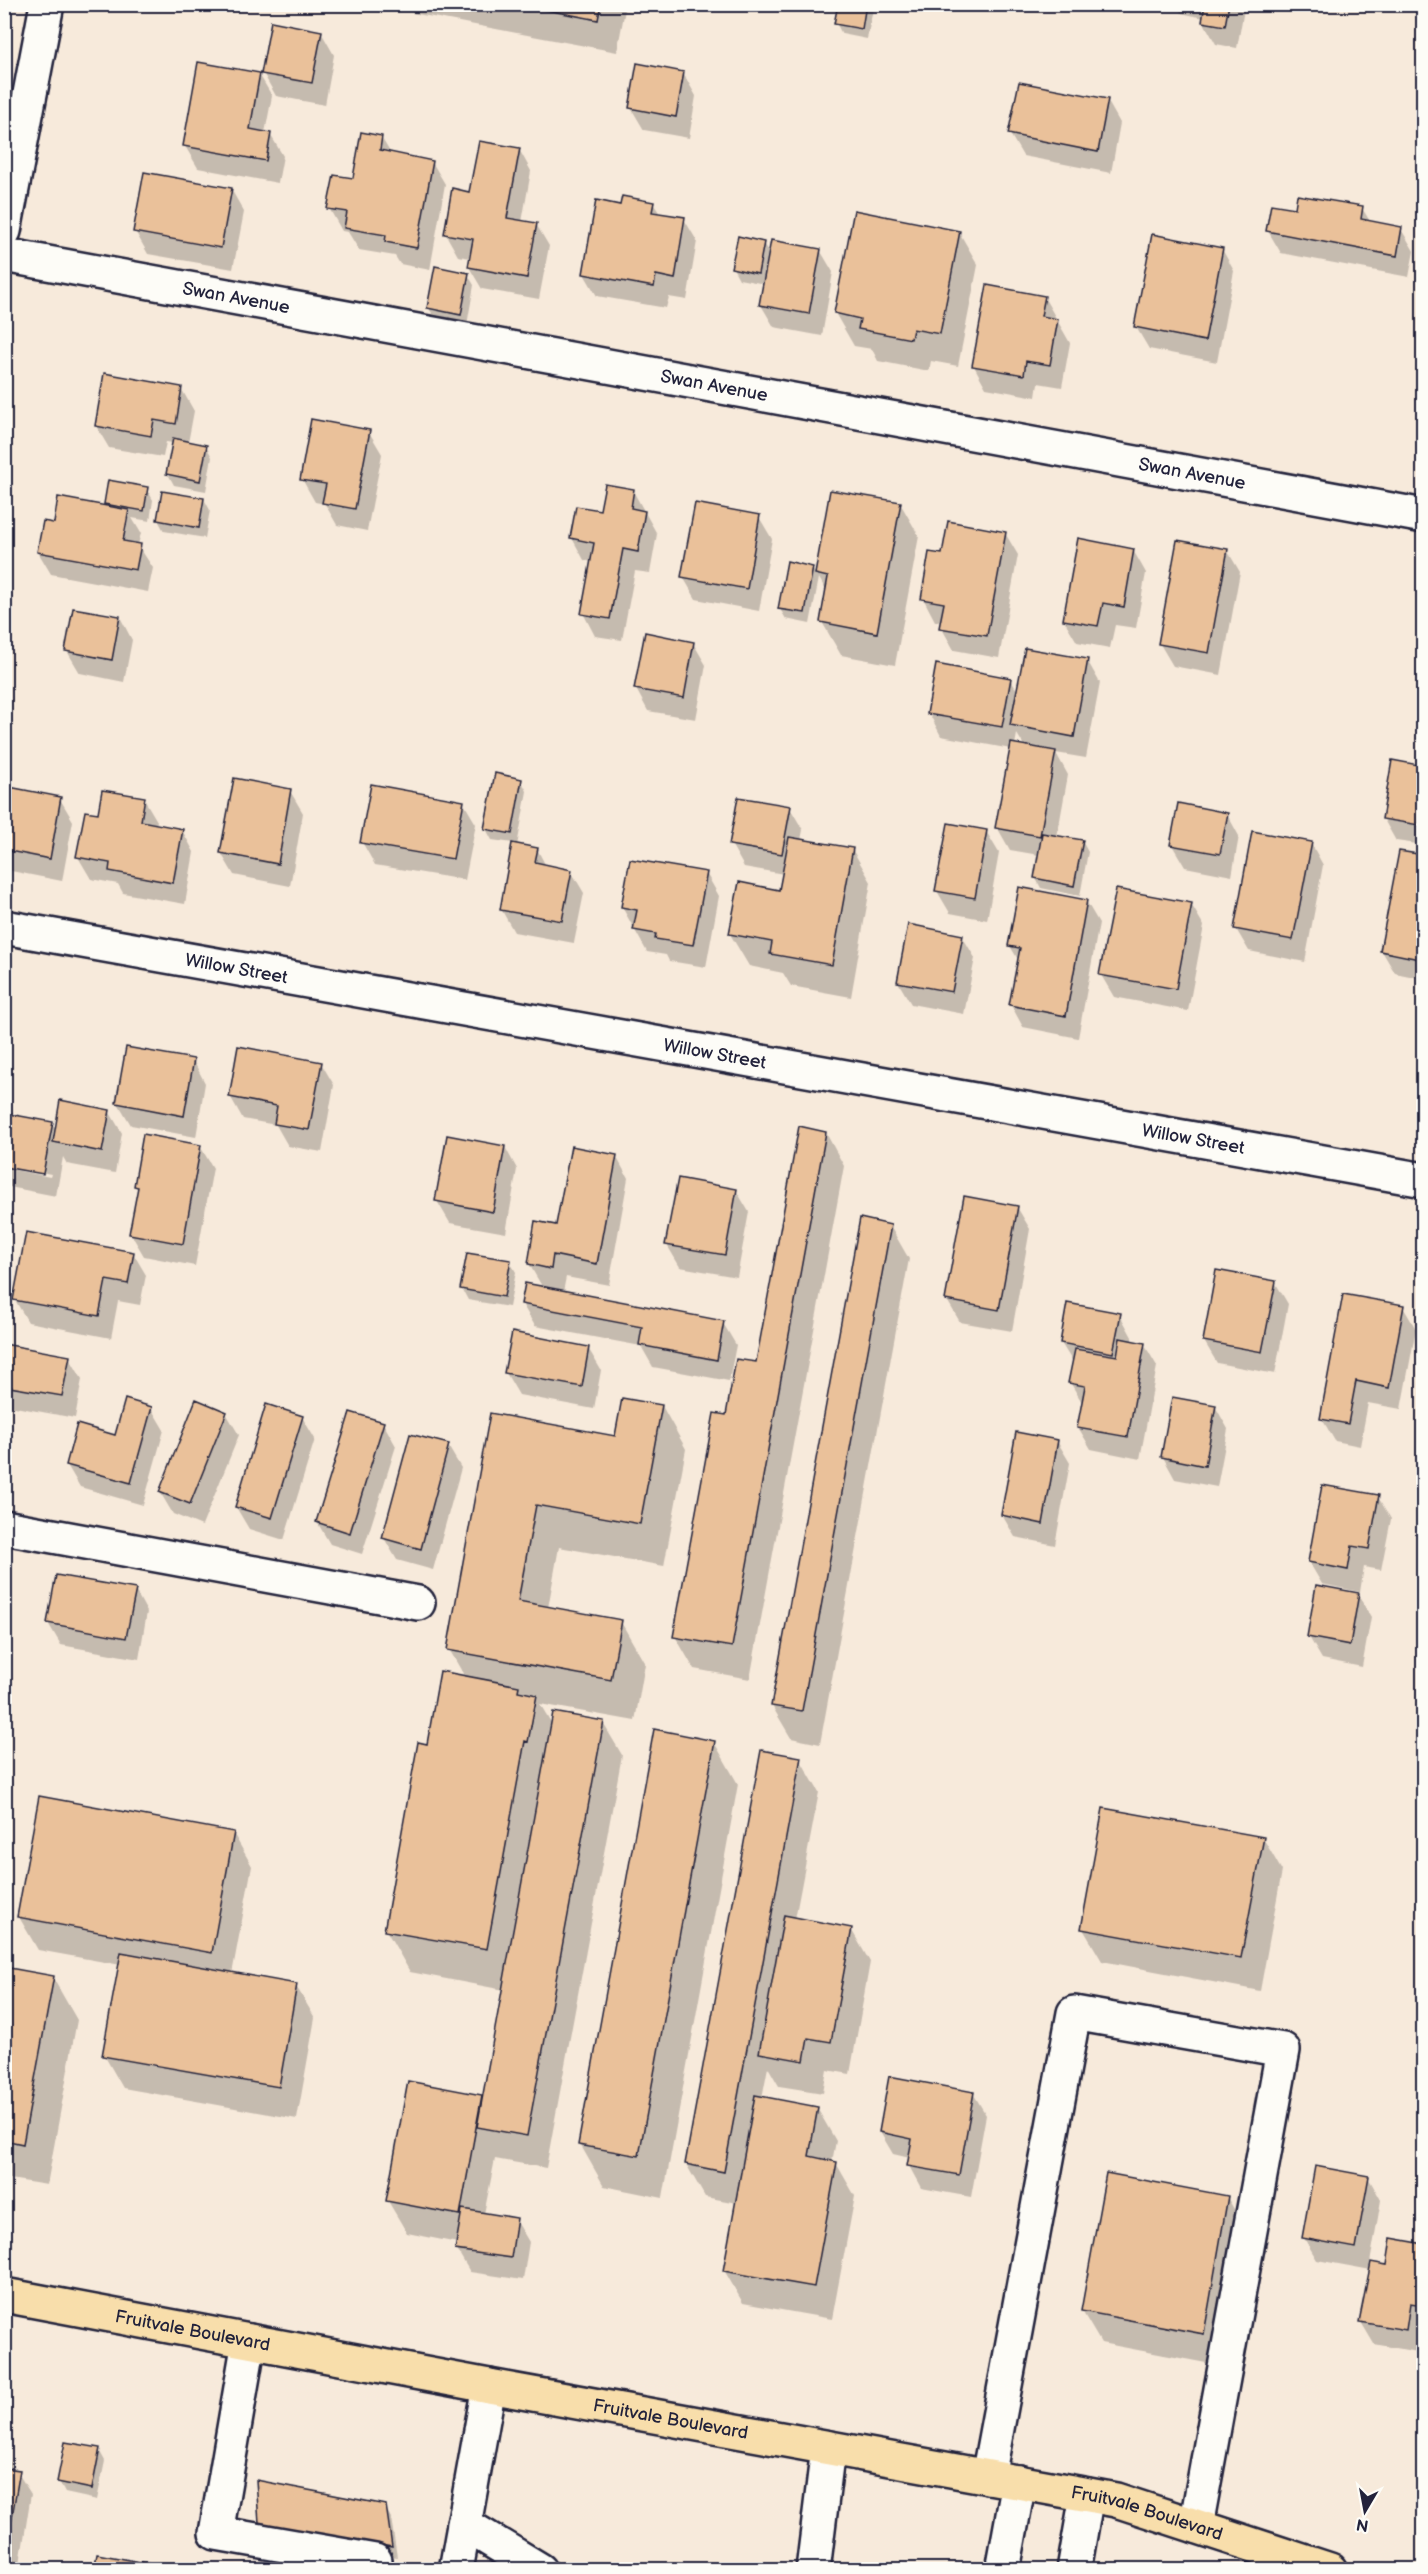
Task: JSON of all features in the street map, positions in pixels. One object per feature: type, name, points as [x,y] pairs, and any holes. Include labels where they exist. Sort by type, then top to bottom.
[{"type":"main road","name":"Fruitvale Boulevard","points":[[4,2295],[1116,2500],[1330,2570]]},
{"type":"street","points":[[4,231],[47,4]]},
{"type":"street","name":"Swan Avenue","points":[[4,255],[1424,516]]},
{"type":"street","name":"Willow Street","points":[[4,927],[1424,1180]]},
{"type":"street","points":[[4,1527],[418,1603]]},
{"type":"street","points":[[1003,2570],[1004,2479],[1074,2013],[1283,2050],[1196,2526]]},
{"type":"street","points":[[249,2341],[216,2533],[375,2561],[374,2570]]},
{"type":"street","points":[[456,2570],[489,2386]]},
{"type":"street","points":[[813,2570],[828,2448]]},
{"type":"street","points":[[1074,2570],[1087,2495]]},
{"type":"street","points":[[464,2524],[540,2570]]},
{"type":"building","points":[[516,4],[601,4],[598,20]]},
{"type":"building","points":[[838,4],[866,4],[862,29],[834,24]]},
{"type":"building","points":[[1205,4],[1229,4],[1225,26],[1202,22]]},
{"type":"building","points":[[271,21],[322,31],[312,83],[261,74]]},
{"type":"building","points":[[198,62],[260,73],[250,129],[271,133],[266,161],[183,146]]},
{"type":"building","points":[[637,63],[684,72],[676,117],[629,108]]},
{"type":"building","points":[[1019,82],[1108,99],[1098,152],[1008,134]]},
{"type":"building","points":[[361,132],[382,136],[380,150],[433,161],[417,248],[385,242],[386,235],[344,228],[347,212],[327,209],[334,175],[353,178]]},
{"type":"building","points":[[479,141],[520,148],[507,218],[537,223],[527,278],[468,267],[473,239],[444,234],[452,188],[469,192]]},
{"type":"building","points":[[144,172],[232,188],[221,248],[133,232]]},
{"type":"building","points":[[1297,195],[1363,206],[1361,219],[1402,227],[1397,256],[1266,231],[1271,204],[1295,208]]},
{"type":"building","points":[[622,196],[654,202],[652,212],[685,217],[675,279],[656,275],[654,287],[583,274],[596,200],[620,205]]},
{"type":"building","points":[[854,210],[960,231],[940,334],[913,329],[911,339],[858,329],[860,319],[834,313]]},
{"type":"building","points":[[1152,234],[1223,248],[1205,341],[1134,327]]},
{"type":"building","points":[[738,236],[764,242],[758,274],[731,268]]},
{"type":"building","points":[[771,240],[821,249],[809,314],[759,305]]},
{"type":"building","points":[[435,266],[469,273],[461,315],[427,308]]},
{"type":"building","points":[[987,285],[1045,296],[1041,316],[1058,319],[1050,365],[1026,361],[1024,375],[972,366]]},
{"type":"building","points":[[104,373],[182,387],[176,424],[154,420],[151,436],[95,426]]},
{"type":"building","points":[[311,419],[370,430],[355,509],[322,503],[326,484],[300,480]]},
{"type":"building","points":[[173,438],[207,445],[200,481],[166,474]]},
{"type":"building","points":[[108,480],[148,487],[144,511],[104,504]]},
{"type":"building","points":[[605,484],[634,489],[631,508],[645,511],[638,552],[623,549],[610,619],[581,614],[594,543],[570,538],[576,506],[600,510]]},
{"type":"building","points":[[830,490],[901,502],[877,633],[820,622],[828,577],[815,574]]},
{"type":"building","points":[[162,491],[204,498],[199,528],[157,520]]},
{"type":"building","points":[[58,497],[129,510],[123,541],[141,544],[136,570],[37,552],[43,521],[54,523]]},
{"type":"building","points":[[695,503],[760,515],[747,589],[681,577]]},
{"type":"building","points":[[948,521],[1006,532],[987,636],[939,628],[944,603],[921,599],[929,552],[942,554]]},
{"type":"building","points":[[1078,538],[1134,549],[1124,607],[1103,603],[1098,626],[1063,620]]},
{"type":"building","points":[[1177,540],[1228,549],[1209,653],[1158,644]]},
{"type":"building","points":[[787,561],[813,567],[805,613],[778,609]]},
{"type":"building","points":[[73,608],[120,616],[112,660],[65,651]]},
{"type":"building","points":[[645,632],[694,642],[684,698],[634,689]]},
{"type":"building","points":[[1025,648],[1088,659],[1074,737],[1010,725]]},
{"type":"building","points":[[936,664],[1011,678],[1002,727],[927,714]]},
{"type":"building","points":[[1011,743],[1056,751],[1040,836],[995,828]]},
{"type":"building","points":[[1392,760],[1424,766],[1424,801],[1419,825],[1382,819]]},
{"type":"building","points":[[495,773],[522,779],[512,834],[484,829]]},
{"type":"building","points":[[234,778],[291,789],[278,864],[220,853]]},
{"type":"building","points":[[371,784],[464,801],[453,859],[360,843]]},
{"type":"building","points":[[4,786],[61,797],[50,859],[4,850]]},
{"type":"building","points":[[102,790],[145,797],[141,821],[183,829],[173,883],[109,871],[110,863],[76,857],[85,811],[98,813]]},
{"type":"building","points":[[738,797],[791,806],[782,854],[729,845]]},
{"type":"building","points":[[1178,803],[1228,813],[1220,854],[1170,845]]},
{"type":"building","points":[[948,823],[987,830],[975,898],[935,891]]},
{"type":"building","points":[[1252,831],[1312,842],[1293,940],[1234,929]]},
{"type":"building","points":[[1042,833],[1083,840],[1074,886],[1034,878]]},
{"type":"building","points":[[789,837],[853,848],[832,965],[770,954],[772,942],[729,934],[739,882],[779,890]]},
{"type":"building","points":[[512,843],[538,848],[535,862],[572,870],[562,921],[500,910]]},
{"type":"building","points":[[1399,851],[1424,855],[1424,960],[1380,951]]},
{"type":"building","points":[[630,859],[707,872],[693,945],[655,939],[656,934],[633,930],[637,910],[621,907]]},
{"type":"building","points":[[1019,887],[1087,900],[1066,1016],[1009,1005],[1020,948],[1008,946]]},
{"type":"building","points":[[1116,889],[1192,903],[1176,989],[1099,975]]},
{"type":"building","points":[[908,924],[963,935],[952,992],[897,982]]},
{"type":"building","points":[[238,1046],[322,1062],[309,1130],[274,1124],[277,1106],[229,1097]]},
{"type":"building","points":[[126,1047],[194,1059],[184,1116],[116,1103]]},
{"type":"building","points":[[60,1100],[110,1110],[102,1152],[53,1142]]},
{"type":"building","points":[[4,1113],[53,1122],[43,1174],[4,1167]]},
{"type":"building","points":[[799,1126],[826,1132],[732,1647],[673,1637],[714,1413],[726,1415],[736,1359],[756,1362]]},
{"type":"building","points":[[143,1134],[201,1145],[183,1244],[129,1234],[138,1187],[134,1186]]},
{"type":"building","points":[[447,1135],[505,1146],[493,1212],[435,1201]]},
{"type":"building","points":[[571,1146],[617,1155],[597,1264],[553,1255],[551,1269],[528,1264],[535,1221],[556,1225]]},
{"type":"building","points":[[678,1178],[737,1189],[725,1255],[665,1245]]},
{"type":"building","points":[[964,1196],[1018,1206],[999,1310],[945,1300]]},
{"type":"building","points":[[860,1218],[891,1225],[802,1711],[771,1706]]},
{"type":"building","points":[[26,1232],[134,1252],[128,1284],[106,1280],[99,1316],[13,1300]]},
{"type":"building","points":[[467,1253],[511,1260],[504,1297],[460,1289]]},
{"type":"building","points":[[1216,1270],[1276,1281],[1262,1352],[1203,1341]]},
{"type":"building","points":[[525,1283],[724,1321],[717,1360],[639,1345],[642,1327],[521,1304]]},
{"type":"building","points":[[1343,1294],[1404,1305],[1389,1388],[1356,1381],[1348,1424],[1320,1419]]},
{"type":"building","points":[[1067,1303],[1121,1313],[1113,1353],[1060,1343]]},
{"type":"building","points":[[512,1332],[589,1347],[582,1387],[504,1373]]},
{"type":"building","points":[[1120,1338],[1145,1343],[1128,1437],[1077,1428],[1085,1386],[1068,1383],[1075,1349],[1117,1356]]},
{"type":"building","points":[[4,1344],[70,1356],[62,1396],[4,1386]]},
{"type":"building","points":[[1172,1397],[1216,1405],[1205,1466],[1161,1457]]},
{"type":"building","points":[[622,1398],[662,1405],[640,1524],[536,1505],[518,1601],[622,1620],[611,1680],[447,1650],[490,1413],[615,1436]]},
{"type":"building","points":[[125,1399],[152,1407],[131,1483],[66,1465],[77,1424],[115,1435]]},
{"type":"building","points":[[196,1399],[227,1412],[190,1504],[159,1492]]},
{"type":"building","points":[[266,1404],[303,1416],[272,1518],[235,1507]]},
{"type":"building","points":[[350,1412],[384,1422],[350,1533],[316,1522]]},
{"type":"building","points":[[1016,1432],[1058,1440],[1043,1524],[1001,1515]]},
{"type":"building","points":[[410,1434],[449,1444],[421,1549],[382,1538]]},
{"type":"building","points":[[1322,1485],[1379,1495],[1369,1549],[1352,1546],[1348,1570],[1308,1562]]},
{"type":"building","points":[[56,1575],[136,1589],[126,1638],[47,1623]]},
{"type":"building","points":[[1316,1585],[1359,1593],[1350,1645],[1307,1637]]},
{"type":"building","points":[[440,1671],[519,1686],[518,1691],[537,1695],[528,1742],[525,1741],[487,1949],[384,1931],[418,1742],[427,1744]]},
{"type":"building","points":[[553,1712],[604,1721],[527,2136],[477,2127]]},
{"type":"building","points":[[654,1729],[715,1741],[639,2156],[578,2145]]},
{"type":"building","points":[[761,1750],[801,1757],[724,2172],[685,2164]]},
{"type":"building","points":[[39,1796],[234,1832],[212,1953],[17,1917]]},
{"type":"building","points":[[1103,1808],[1264,1837],[1241,1958],[1081,1929]]},
{"type":"building","points":[[784,1915],[852,1928],[831,2042],[808,2038],[804,2061],[759,2053]]},
{"type":"building","points":[[121,1952],[297,1984],[279,2087],[102,2056]]},
{"type":"building","points":[[4,1967],[54,1976],[23,2144],[4,2140]]},
{"type":"building","points":[[889,2076],[974,2092],[959,2175],[907,2166],[912,2139],[879,2132]]},
{"type":"building","points":[[408,2081],[482,2095],[460,2215],[386,2201]]},
{"type":"building","points":[[755,2095],[818,2107],[809,2156],[837,2162],[814,2287],[723,2271]]},
{"type":"building","points":[[1315,2166],[1369,2176],[1356,2248],[1302,2238]]},
{"type":"building","points":[[1106,2173],[1228,2196],[1204,2334],[1081,2311]]},
{"type":"building","points":[[462,2209],[517,2218],[511,2258],[455,2250]]},
{"type":"building","points":[[1391,2238],[1424,2244],[1424,2305],[1410,2303],[1406,2330],[1359,2322],[1371,2262],[1387,2265]]},
{"type":"building","points":[[65,2442],[100,2448],[92,2489],[57,2482]]},
{"type":"building","points":[[4,2468],[20,2470],[4,2564]]},
{"type":"building","points":[[256,2480],[386,2505],[392,2547],[259,2523]]},
{"type":"building","points":[[97,2554],[184,2570],[94,2570]]}]
